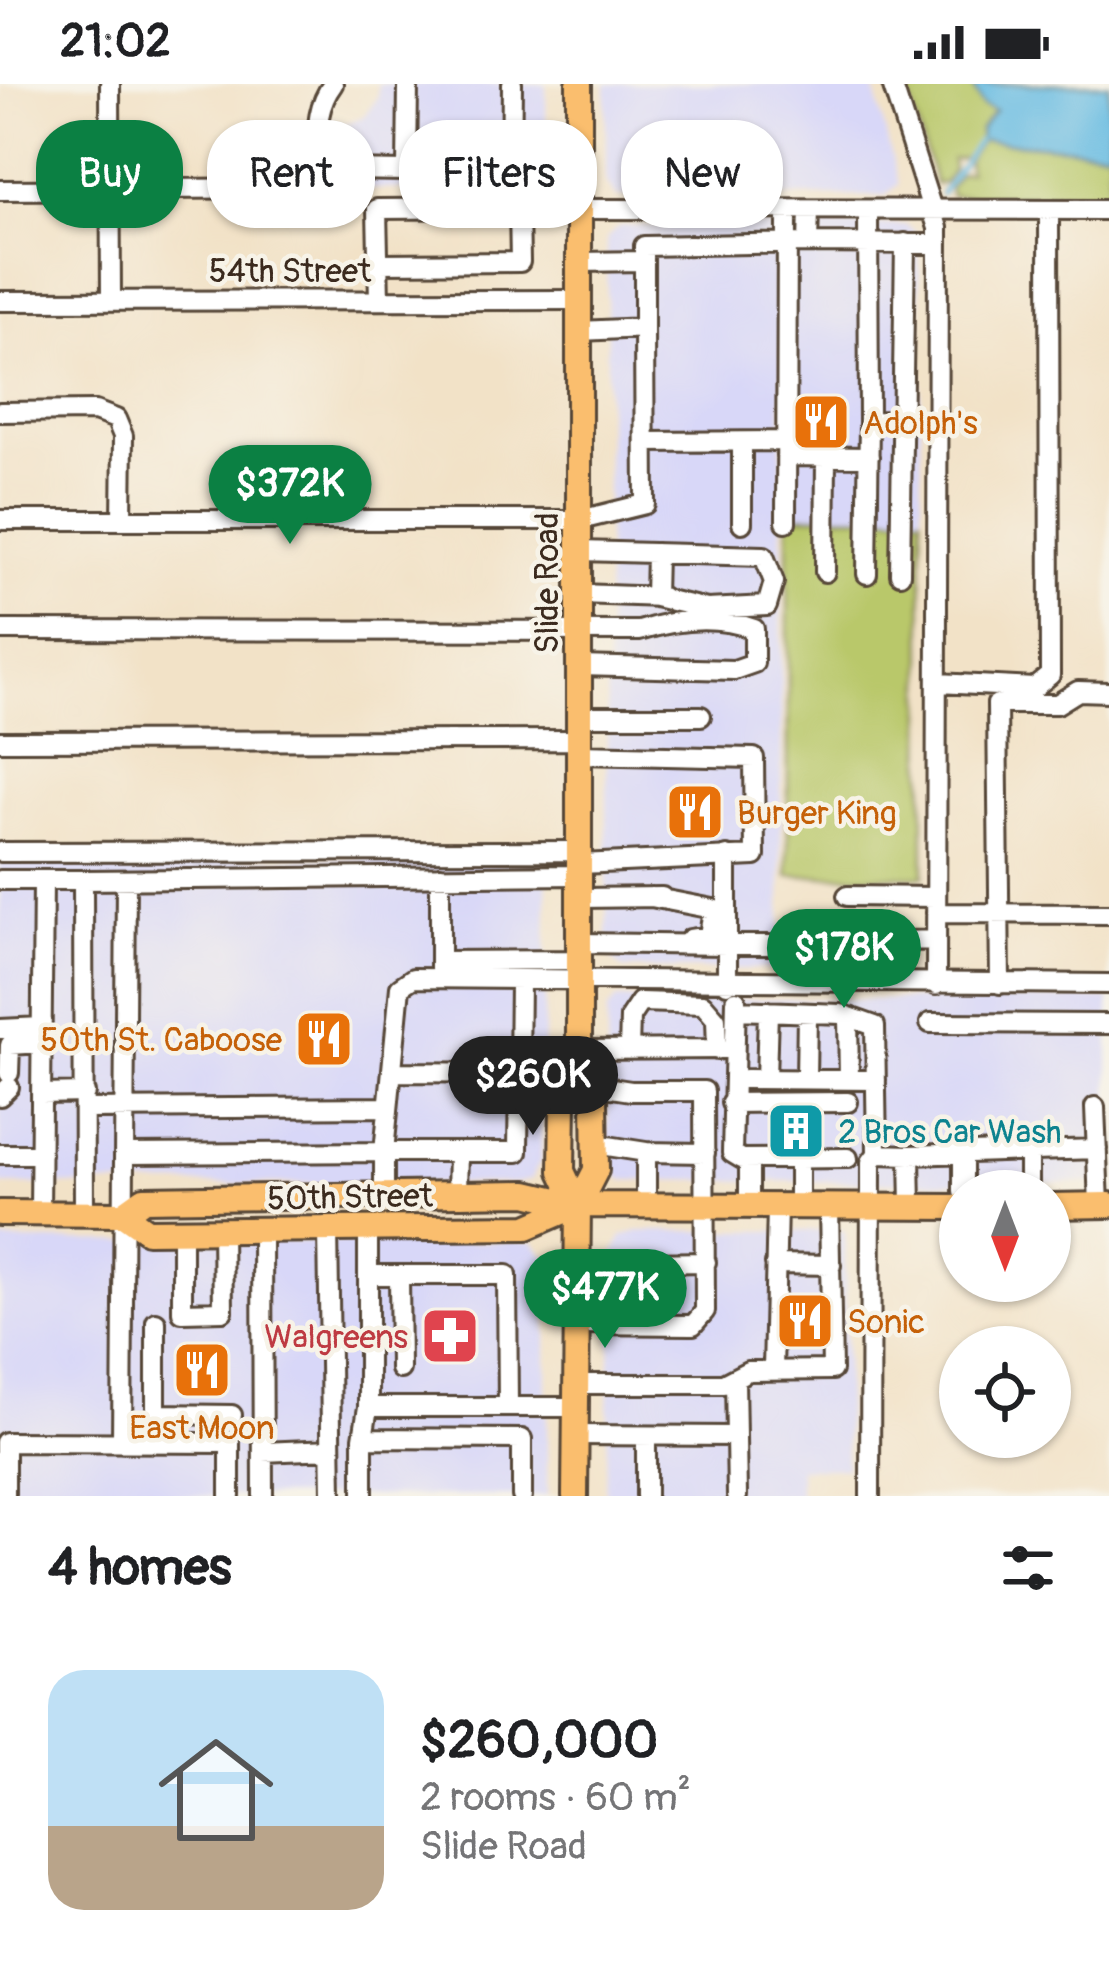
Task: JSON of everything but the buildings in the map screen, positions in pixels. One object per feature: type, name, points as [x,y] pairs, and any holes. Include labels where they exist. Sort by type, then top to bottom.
[{"type":"main road","name":"Slide Road","points":[[579,84],[579,120]]},
{"type":"main road","name":"Slide Road","points":[[575,1496],[578,1205],[562,1171],[579,1050],[579,228]]},
{"type":"main road","name":"Slide Road","points":[[571,1091],[595,1100],[596,1170],[578,1205]]},
{"type":"main road","name":"50th Street","points":[[0,1213],[123,1214],[145,1199],[458,1193],[527,1193],[578,1205],[939,1207]]},
{"type":"main road","name":"50th Street","points":[[123,1214],[147,1231],[527,1227],[578,1205]]},
{"type":"main road","points":[[1071,1206],[1104,1205]]},
{"type":"street","points":[[110,84],[110,120]]},
{"type":"street","points":[[408,84],[408,120]]},
{"type":"street","points":[[512,84],[512,120]]},
{"type":"street","points":[[892,84],[938,244],[936,985]]},
{"type":"street","points":[[183,189],[305,188],[318,170],[319,103],[337,86]]},
{"type":"street","points":[[0,190],[36,190]]},
{"type":"street","points":[[378,263],[520,262],[519,208],[377,209],[378,263],[379,300]]},
{"type":"street","points":[[783,210],[1109,210]]},
{"type":"street","points":[[776,245],[787,210]]},
{"type":"street","points":[[808,243],[809,210]]},
{"type":"street","points":[[867,574],[868,210]]},
{"type":"street","points":[[938,683],[1034,688],[1050,675],[1049,210]]},
{"type":"street","points":[[110,228],[111,300]]},
{"type":"street","points":[[771,228],[776,245],[786,522]]},
{"type":"street","points":[[900,574],[905,244]]},
{"type":"street","points":[[0,520],[580,520],[645,504],[644,246],[938,244]]},
{"type":"street","points":[[579,262],[644,261]]},
{"type":"street","name":"54th Street","points":[[0,301],[580,300]]},
{"type":"street","points":[[580,331],[644,328]]},
{"type":"street","points":[[0,412],[94,411],[116,419],[123,436],[122,520]]},
{"type":"street","points":[[869,421],[938,422]]},
{"type":"street","points":[[645,442],[742,442],[826,457],[868,457]]},
{"type":"street","points":[[742,442],[742,524]]},
{"type":"street","points":[[825,572],[826,457]]},
{"type":"street","points":[[579,594],[655,597],[707,609],[767,606],[774,582],[764,556],[580,550]]},
{"type":"street","points":[[655,597],[664,553]]},
{"type":"street","points":[[0,630],[639,631],[672,621],[734,621],[754,629],[754,663],[734,670],[579,666]]},
{"type":"street","points":[[1000,984],[997,704],[1057,704],[1078,691],[1109,692]]},
{"type":"street","points":[[579,737],[701,716]]},
{"type":"street","points":[[0,741],[579,737],[754,758],[755,856],[580,872],[0,880]]},
{"type":"street","points":[[0,852],[580,872],[651,897],[710,905],[715,922],[709,936],[701,939],[665,938],[520,982],[440,970]]},
{"type":"street","points":[[725,1050],[736,1010],[727,945],[728,856]]},
{"type":"street","points":[[440,876],[440,970]]},
{"type":"street","points":[[40,1214],[43,880]]},
{"type":"street","points":[[83,880],[84,1215]]},
{"type":"street","points":[[122,1443],[126,880]]},
{"type":"street","points":[[651,897],[727,896]]},
{"type":"street","points":[[847,896],[999,913],[1109,914]]},
{"type":"street","points":[[806,944],[936,940]]},
{"type":"street","points":[[650,944],[769,945]]},
{"type":"street","points":[[384,1194],[384,1107],[394,1072],[400,987],[413,978],[440,970],[580,962],[732,984],[1103,984],[1102,1023],[930,1023]]},
{"type":"street","points":[[127,1154],[518,1152],[520,982]]},
{"type":"street","points":[[1029,984],[1029,1022]]},
{"type":"street","points":[[964,985],[965,1022]]},
{"type":"street","points":[[629,1050],[630,1016],[640,1002],[704,1004],[716,1019],[725,1050],[732,1153],[749,1159],[799,1153],[848,1158]]},
{"type":"street","points":[[736,1010],[848,1016],[875,1026],[877,1154],[868,1247],[870,1496]]},
{"type":"street","points":[[766,1079],[768,1011]]},
{"type":"street","points":[[806,1013],[806,1079]]},
{"type":"street","points":[[848,1016],[849,1080]]},
{"type":"street","points":[[0,1029],[42,1035]]},
{"type":"street","points":[[6,1085],[10,1046],[42,1035]]},
{"type":"street","points":[[579,1050],[725,1050]]},
{"type":"street","points":[[394,1072],[519,1073]]},
{"type":"street","points":[[745,1079],[876,1080]]},
{"type":"street","points":[[519,1100],[571,1091],[704,1091],[702,1321],[576,1324]]},
{"type":"street","points":[[41,1094],[126,1108],[384,1107]]},
{"type":"street","points":[[731,1102],[799,1111],[848,1102]]},
{"type":"street","points":[[1096,1107],[1104,1205]]},
{"type":"street","points":[[596,1144],[646,1152],[705,1153]]},
{"type":"street","points":[[877,1154],[1096,1149]]},
{"type":"street","points":[[1029,1151],[1029,1170]]},
{"type":"street","points":[[458,1152],[458,1193]]},
{"type":"street","points":[[646,1152],[646,1206]]},
{"type":"street","points":[[773,1370],[775,1264],[799,1153]]},
{"type":"street","points":[[0,1154],[40,1154]]},
{"type":"street","points":[[964,1154],[964,1170]]},
{"type":"street","points":[[910,1155],[911,1207]]},
{"type":"street","points":[[748,1207],[749,1159]]},
{"type":"street","points":[[368,1407],[400,1388],[514,1407],[575,1396],[723,1384],[748,1371],[832,1370],[829,1207]]},
{"type":"street","points":[[328,1229],[332,1496]]},
{"type":"street","points":[[363,1496],[368,1229]]},
{"type":"street","points":[[123,1322],[223,1311],[222,1230]]},
{"type":"street","points":[[262,1230],[263,1496]]},
{"type":"street","points":[[182,1231],[182,1312]]},
{"type":"street","points":[[646,1324],[647,1263],[706,1262]]},
{"type":"street","points":[[775,1264],[832,1265]]},
{"type":"street","points":[[368,1275],[507,1275],[522,1496]]},
{"type":"street","points":[[399,1275],[400,1388]]},
{"type":"street","points":[[155,1322],[156,1414],[232,1415]]},
{"type":"street","points":[[735,1379],[737,1496]]},
{"type":"street","points":[[575,1435],[736,1436]]},
{"type":"street","points":[[646,1436],[646,1496]]},
{"type":"street","points":[[363,1438],[521,1439]]},
{"type":"street","points":[[5,1496],[5,1442],[230,1443],[230,1496]]},
{"type":"street","points":[[262,1452],[331,1449]]},
{"type":"shaded area","points":[[378,84],[546,84],[546,120],[399,120],[399,189],[375,189],[375,120],[356,120],[365,116],[378,97]]},
{"type":"shaded area","points":[[606,84],[873,84],[899,184],[885,196],[783,196],[783,120],[621,120],[621,197],[606,182]]},
{"type":"shaded area","points":[[787,225],[906,225],[919,235],[922,516],[788,516]]},
{"type":"shaded area","points":[[620,226],[782,228],[781,969],[622,969],[607,953],[607,238]]},
{"type":"shaded area","points":[[548,858],[541,1160],[531,1179],[518,1183],[0,1185],[0,859]]},
{"type":"shaded area","points":[[1109,999],[1109,1183],[1071,1183],[1071,1170],[939,1170],[939,1182],[624,1180],[608,1168],[607,1011],[616,1000]]},
{"type":"shaded area","points":[[639,1231],[845,1231],[846,1468],[799,1468],[799,1496],[605,1496],[614,1254],[622,1236]]},
{"type":"shaded area","points":[[0,1241],[533,1242],[547,1258],[547,1496],[0,1496]]},
{"type":"green space","points":[[906,84],[1109,84],[1109,196],[951,196],[949,187],[959,174],[969,172],[967,160],[981,141],[964,158],[952,159],[953,170],[944,183],[935,184]]},
{"type":"green space","points":[[788,516],[922,516],[924,876],[788,876]]},
{"type":"water","points":[[971,84],[1109,84],[1109,151],[979,140],[980,129],[995,111],[983,106]]},
{"type":"waterway","points":[[941,194],[979,140]]},
{"type":"tunnel","points":[[799,1121],[799,1147]]},
{"type":"place","name":"Adolph's","points":[[821,422]]},
{"type":"place","name":"Burger King","points":[[695,812]]},
{"type":"place","name":"50th St. Caboose","points":[[324,1039]]},
{"type":"place","name":"2 Bros Car Wash","points":[[796,1131]]},
{"type":"place","name":"Sonic","points":[[805,1321]]},
{"type":"place","name":"Walgreens","points":[[450,1336]]},
{"type":"place","name":"East Moon","points":[[202,1370]]}]
